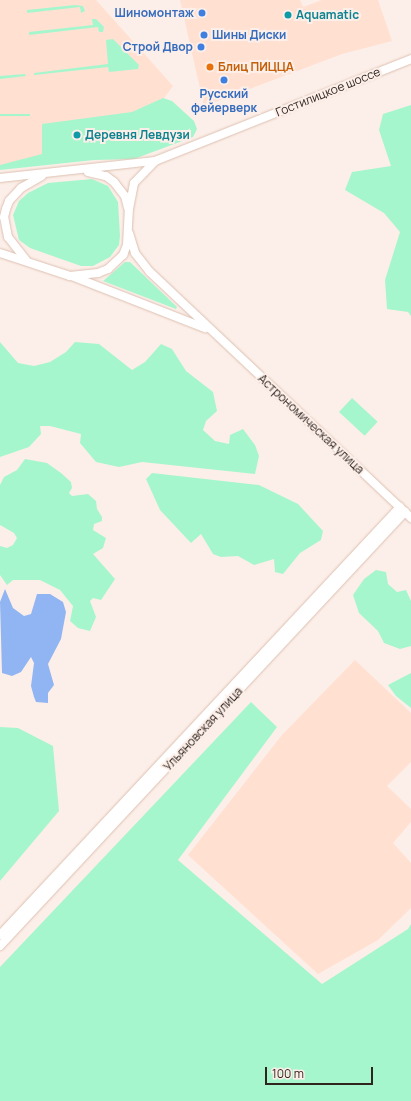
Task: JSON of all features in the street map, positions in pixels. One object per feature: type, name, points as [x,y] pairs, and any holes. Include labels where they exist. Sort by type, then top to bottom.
[{"type":"main road","name":"Гостилицкое шоссе","points":[[0,178],[81,171],[155,161],[411,59]]},
{"type":"main road","name":"Гостилицкое шоссе","points":[[0,253],[26,260],[70,276],[98,273],[108,269],[123,255],[129,234],[129,208],[134,183],[155,161]]},
{"type":"main road","points":[[81,171],[106,176],[114,182],[125,196],[129,208]]},
{"type":"main road","points":[[26,260],[8,236],[4,217],[9,200],[21,188],[46,174]]},
{"type":"main road","name":"Астрономическая улица","points":[[129,234],[140,262],[211,331],[405,512]]},
{"type":"main road","name":"Астрономическая улица","points":[[70,276],[195,322],[211,331]]},
{"type":"main road","name":"Ульяновская улица","points":[[0,935],[405,512]]},
{"type":"main road","name":"Ульяновская улица","points":[[0,946],[405,512]]},
{"type":"shaded area","points":[[0,0],[96,0],[173,86],[164,98],[46,157],[0,167]]},
{"type":"shaded area","points":[[180,0],[300,0],[303,7],[322,0],[378,0],[392,41],[342,54],[204,106]]},
{"type":"shaded area","points":[[355,660],[411,713],[411,762],[387,786],[411,809],[411,822],[393,843],[411,863],[411,908],[378,940],[318,974],[188,855],[282,735]]},
{"type":"green space","points":[[75,5],[83,6],[85,11],[81,13],[80,7],[27,13],[27,10]]},
{"type":"green space","points":[[92,19],[96,19],[104,27],[103,32],[99,32],[98,27],[29,35],[29,32],[93,25]]},
{"type":"green space","points":[[113,39],[139,65],[138,69],[109,72],[108,67],[34,75],[34,73],[108,64],[106,40]]},
{"type":"green space","points":[[25,74],[26,76],[0,79],[0,76]]},
{"type":"green space","points":[[163,98],[172,101],[194,121],[197,129],[193,137],[134,159],[94,160],[0,170],[0,165],[42,154],[42,124],[132,112]]},
{"type":"green space","points":[[411,105],[411,316],[408,312],[387,309],[385,280],[400,232],[384,213],[345,190],[352,172],[391,166],[379,130],[383,114]]},
{"type":"green space","points":[[0,114],[30,114],[30,116],[0,116]]},
{"type":"green space","points":[[92,179],[108,186],[118,202],[120,236],[119,245],[110,257],[93,266],[81,266],[30,248],[19,240],[13,215],[19,201],[28,193],[48,183]]},
{"type":"green space","points":[[125,262],[130,262],[177,307],[176,309],[103,281]]},
{"type":"green space","points":[[0,342],[18,363],[34,366],[50,362],[66,352],[75,342],[99,344],[132,370],[145,362],[161,344],[172,349],[186,371],[213,392],[217,411],[206,421],[203,430],[215,441],[229,444],[230,435],[243,429],[255,445],[259,456],[255,474],[142,462],[119,467],[96,462],[80,443],[81,434],[50,426],[40,426],[41,434],[29,447],[0,457]]},
{"type":"green space","points":[[352,398],[378,422],[365,436],[339,412]]},
{"type":"green space","points":[[25,459],[47,463],[61,473],[71,482],[72,488],[69,493],[72,496],[88,494],[96,501],[97,509],[102,517],[102,521],[94,524],[93,530],[106,538],[103,548],[93,554],[115,579],[101,600],[93,598],[90,601],[96,617],[90,631],[78,628],[70,621],[73,606],[60,590],[40,580],[13,580],[7,585],[0,575],[0,546],[7,548],[13,545],[17,538],[14,533],[0,525],[0,485],[4,477],[17,470]]},
{"type":"green space","points":[[152,473],[259,485],[298,504],[323,531],[321,540],[300,553],[283,574],[275,572],[274,559],[254,565],[238,556],[221,557],[213,554],[201,534],[191,543],[160,510],[146,479]]},
{"type":"green space","points":[[376,570],[386,572],[388,584],[397,592],[406,590],[411,601],[411,646],[400,649],[384,643],[378,631],[359,613],[353,595],[364,579]]},
{"type":"green space","points":[[411,673],[411,708],[396,696],[388,685]]},
{"type":"green space","points":[[251,702],[277,727],[178,860],[322,984],[408,929],[411,924],[411,1101],[0,1101],[0,967]]},
{"type":"green space","points":[[0,727],[18,728],[53,746],[59,811],[0,881]]},
{"type":"water","points":[[5,589],[13,608],[24,616],[31,614],[37,594],[50,594],[63,602],[66,612],[61,639],[48,664],[54,685],[48,693],[48,703],[36,702],[34,697],[31,686],[34,663],[31,657],[21,672],[12,676],[2,673],[0,602]]},
{"type":"place","name":"Шиномонтаж","points":[[202,13]]},
{"type":"place","name":"Aquamatic","points":[[288,15]]},
{"type":"place","name":"Шины Диски","points":[[204,35]]},
{"type":"place","name":"Строй Двор","points":[[201,47]]},
{"type":"place","name":"Блиц ПИЦЦА","points":[[210,67]]},
{"type":"place","name":"Русский фейерверк","points":[[224,80]]},
{"type":"place","name":"Деревня Левдузи","points":[[77,135]]}]
